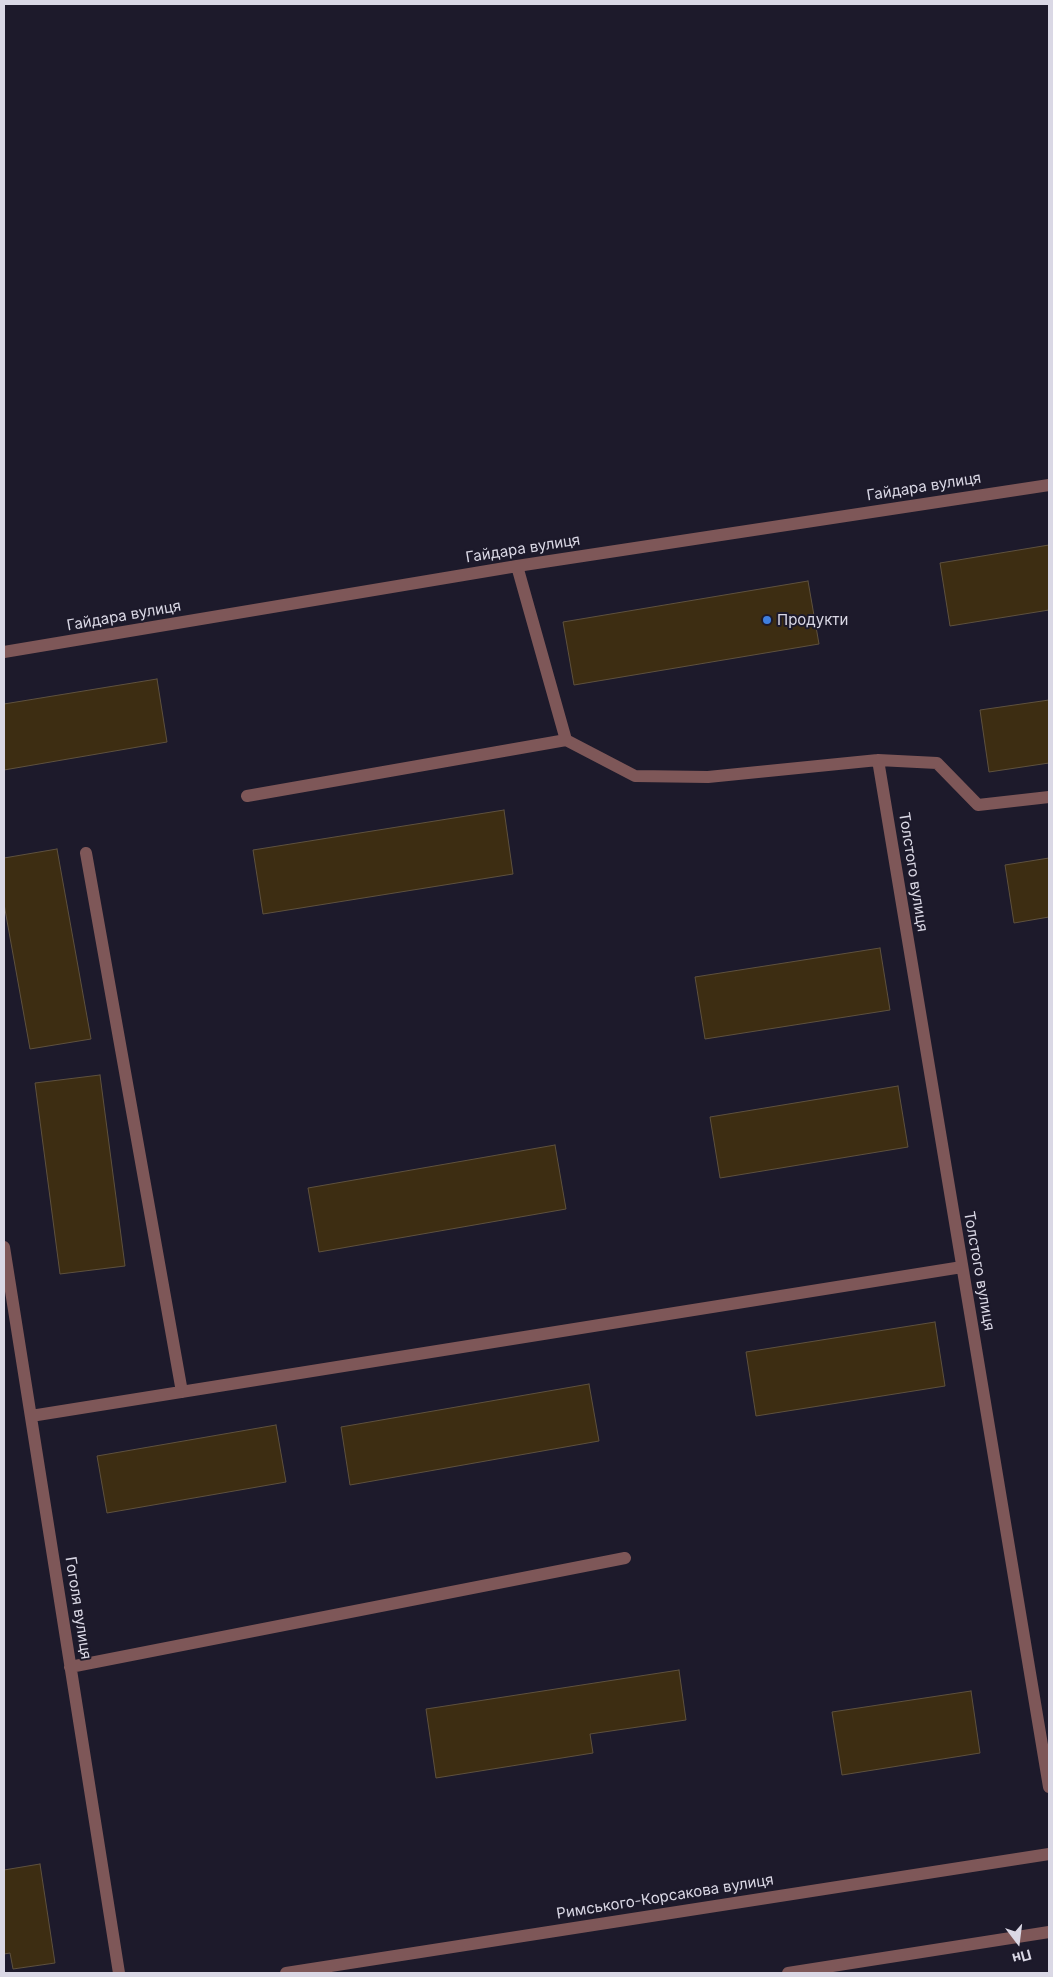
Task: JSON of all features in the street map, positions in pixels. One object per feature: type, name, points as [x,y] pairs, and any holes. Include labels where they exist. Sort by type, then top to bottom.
[{"type":"street","name":"Гайдара вулиця","points":[[4,652],[517,566],[1049,485]]},
{"type":"street","points":[[517,566],[566,740]]},
{"type":"street","points":[[247,796],[566,740],[635,776],[708,777],[878,760],[937,763],[978,805],[1049,797]]},
{"type":"street","name":"Толстого вулиця","points":[[878,760],[1049,1787]]},
{"type":"street","points":[[86,853],[182,1392]]},
{"type":"street","name":"Гоголя вулиця","points":[[4,1247],[120,1973]]},
{"type":"street","points":[[31,1416],[962,1267]]},
{"type":"street","points":[[70,1667],[625,1558]]},
{"type":"street","name":"Римського-Корсакова вулиця","points":[[286,1973],[1049,1854]]},
{"type":"street","points":[[788,1973],[1049,1932]]},
{"type":"building","points":[[1049,545],[1049,610],[950,626],[940,563]]},
{"type":"building","points":[[808,581],[819,644],[574,685],[563,622]]},
{"type":"building","points":[[157,679],[167,742],[4,770],[4,704]]},
{"type":"building","points":[[1049,700],[1049,763],[989,772],[980,710]]},
{"type":"building","points":[[504,810],[513,874],[263,914],[253,850]]},
{"type":"building","points":[[57,849],[91,1039],[30,1049],[4,904],[4,858]]},
{"type":"building","points":[[1049,858],[1049,917],[1014,923],[1005,865]]},
{"type":"building","points":[[880,948],[890,1010],[705,1039],[695,977]]},
{"type":"building","points":[[100,1075],[125,1266],[60,1274],[35,1083]]},
{"type":"building","points":[[898,1086],[908,1147],[720,1178],[710,1117]]},
{"type":"building","points":[[555,1145],[566,1209],[319,1252],[308,1188]]},
{"type":"building","points":[[935,1322],[945,1386],[756,1416],[746,1352]]},
{"type":"building","points":[[589,1384],[599,1441],[350,1485],[341,1427]]},
{"type":"building","points":[[276,1425],[286,1482],[107,1513],[97,1456]]},
{"type":"building","points":[[679,1670],[686,1720],[590,1734],[593,1753],[436,1778],[426,1709]]},
{"type":"building","points":[[971,1691],[980,1753],[842,1775],[832,1712]]},
{"type":"building","points":[[40,1864],[55,1963],[13,1969],[10,1953],[4,1954],[4,1870]]},
{"type":"place","name":"Продукти","points":[[767,620]]}]
